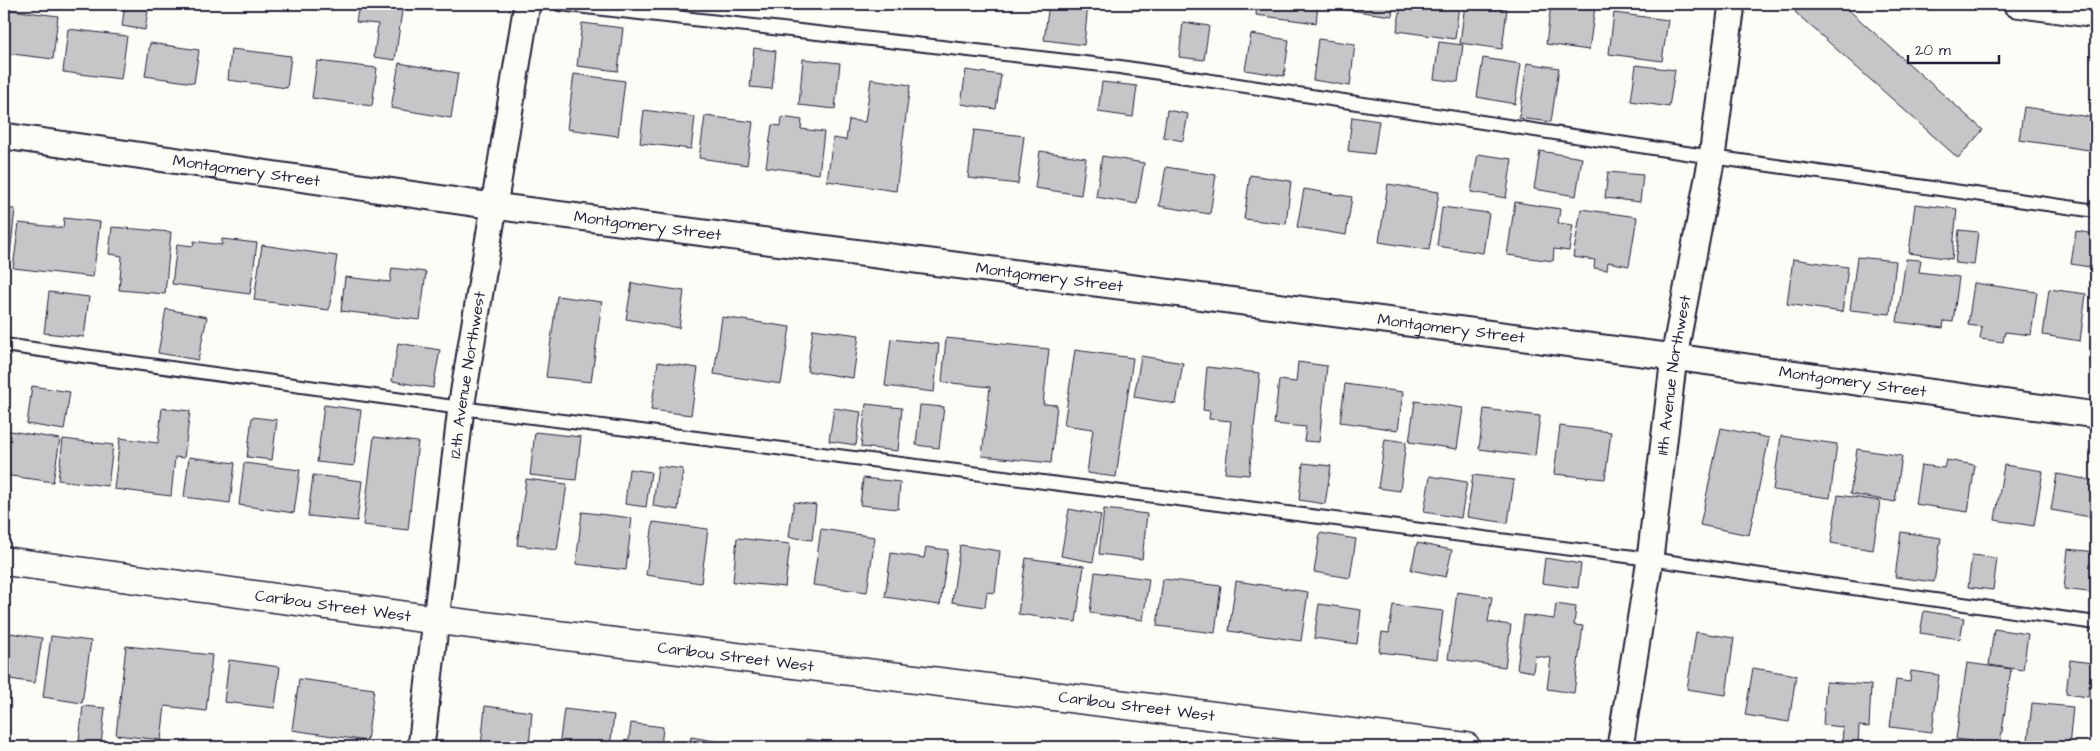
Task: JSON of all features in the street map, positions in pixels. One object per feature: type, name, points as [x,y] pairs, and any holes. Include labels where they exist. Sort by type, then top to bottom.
[{"type":"street","name":"12th Avenue Northwest","points":[[420,747],[462,408],[527,4]]},
{"type":"street","name":"11th Avenue Northwest","points":[[1620,747],[1650,559],[1674,357],[1712,157],[1732,4]]},
{"type":"street","points":[[2016,4],[2096,15]]},
{"type":"street","name":"Montgomery Street","points":[[4,136],[493,206],[1674,357],[2096,415]]},
{"type":"street","name":"Caribou Street West","points":[[4,561],[437,620],[1466,747]]},
{"type":"lane","points":[[559,4],[1120,67],[1712,157],[2096,211]]},
{"type":"lane","points":[[4,345],[462,408],[1650,559],[2096,623]]},
{"type":"building","points":[[125,4],[149,4],[145,30],[122,26]]},
{"type":"building","points":[[359,4],[403,4],[395,60],[374,57],[378,24],[356,22]]},
{"type":"building","points":[[1049,4],[1088,4],[1084,45],[1044,40]]},
{"type":"building","points":[[1203,4],[1220,4],[1219,9],[1203,6]]},
{"type":"building","points":[[1257,4],[1318,4],[1316,23],[1256,15]]},
{"type":"building","points":[[1334,4],[1393,4],[1392,16],[1334,8]]},
{"type":"building","points":[[1401,4],[1459,4],[1455,39],[1397,31]]},
{"type":"building","points":[[1465,4],[1507,9],[1502,49],[1460,43]]},
{"type":"building","points":[[1551,4],[1595,7],[1589,50],[1546,44]]},
{"type":"building","points":[[1802,4],[1842,4],[1983,130],[1958,158],[1795,12]]},
{"type":"building","points":[[4,9],[58,16],[53,59],[4,53]]},
{"type":"building","points":[[1614,13],[1668,20],[1662,61],[1609,54]]},
{"type":"building","points":[[1183,22],[1209,26],[1204,60],[1179,57]]},
{"type":"building","points":[[582,23],[623,28],[618,71],[577,66]]},
{"type":"building","points":[[68,29],[127,36],[121,79],[63,72]]},
{"type":"building","points":[[1251,34],[1289,40],[1284,76],[1245,70]]},
{"type":"building","points":[[1318,39],[1355,44],[1350,86],[1313,80]]},
{"type":"building","points":[[1439,42],[1463,45],[1458,82],[1434,79]]},
{"type":"building","points":[[150,43],[199,50],[194,83],[145,76]]},
{"type":"building","points":[[754,48],[776,51],[772,89],[750,87]]},
{"type":"building","points":[[231,49],[291,56],[287,88],[228,80]]},
{"type":"building","points":[[1483,58],[1521,64],[1515,104],[1477,97]]},
{"type":"building","points":[[803,59],[840,63],[835,109],[799,105]]},
{"type":"building","points":[[317,61],[377,68],[372,106],[312,98]]},
{"type":"building","points":[[399,63],[458,73],[451,118],[391,108]]},
{"type":"building","points":[[1527,63],[1559,68],[1551,122],[1519,118]]},
{"type":"building","points":[[1636,65],[1675,70],[1669,107],[1631,101]]},
{"type":"building","points":[[966,70],[1001,75],[996,109],[961,104]]},
{"type":"building","points":[[574,74],[625,81],[618,136],[567,129]]},
{"type":"building","points":[[871,79],[910,85],[896,191],[827,181],[833,138],[846,140],[849,120],[865,122]]},
{"type":"building","points":[[1102,82],[1137,86],[1133,117],[1098,112]]},
{"type":"building","points":[[2024,107],[2096,118],[2096,151],[2019,140]]},
{"type":"building","points":[[644,110],[695,117],[691,149],[640,143]]},
{"type":"building","points":[[1167,110],[1188,114],[1183,141],[1163,137]]},
{"type":"building","points":[[705,116],[753,122],[747,165],[699,158]]},
{"type":"building","points":[[782,117],[802,120],[801,129],[824,132],[819,174],[766,167],[772,125],[781,126]]},
{"type":"building","points":[[1352,117],[1379,121],[1374,154],[1348,151]]},
{"type":"building","points":[[974,130],[1024,136],[1018,184],[968,178]]},
{"type":"building","points":[[1040,151],[1086,158],[1081,195],[1035,188]]},
{"type":"building","points":[[1540,151],[1582,158],[1576,196],[1534,189]]},
{"type":"building","points":[[1478,154],[1512,159],[1506,198],[1471,192]]},
{"type":"building","points":[[1102,156],[1144,163],[1137,204],[1096,197]]},
{"type":"building","points":[[1166,167],[1216,175],[1210,214],[1159,206]]},
{"type":"building","points":[[1608,172],[1643,175],[1640,202],[1605,198]]},
{"type":"building","points":[[1250,175],[1291,181],[1286,224],[1244,219]]},
{"type":"building","points":[[1388,184],[1439,192],[1429,250],[1379,242]]},
{"type":"building","points":[[1304,189],[1352,197],[1346,235],[1297,227]]},
{"type":"building","points":[[1515,202],[1560,209],[1558,223],[1573,225],[1569,251],[1554,249],[1553,261],[1507,255]]},
{"type":"building","points":[[1915,204],[1957,209],[1952,259],[1909,253]]},
{"type":"building","points":[[1442,207],[1489,213],[1483,253],[1437,246]]},
{"type":"building","points":[[4,208],[15,209],[10,255],[4,254]]},
{"type":"building","points":[[1581,209],[1637,217],[1629,266],[1608,262],[1607,270],[1594,268],[1595,260],[1573,257]]},
{"type":"building","points":[[64,218],[100,222],[93,277],[13,268],[19,223],[63,228]]},
{"type":"building","points":[[112,227],[171,232],[165,294],[119,290],[122,256],[109,254]]},
{"type":"building","points":[[1959,230],[1978,232],[1974,265],[1955,263]]},
{"type":"building","points":[[2076,231],[2096,234],[2096,268],[2071,264]]},
{"type":"building","points":[[222,239],[257,243],[250,294],[172,284],[177,244],[193,246],[194,241],[222,245]]},
{"type":"building","points":[[262,245],[337,256],[329,310],[254,300]]},
{"type":"building","points":[[1857,257],[1896,261],[1890,314],[1850,310]]},
{"type":"building","points":[[1793,259],[1848,267],[1842,312],[1787,304]]},
{"type":"building","points":[[1906,259],[1921,260],[1919,272],[1959,277],[1953,322],[1944,321],[1943,328],[1897,322]]},
{"type":"building","points":[[392,268],[426,272],[420,320],[341,311],[345,277],[390,282]]},
{"type":"building","points":[[632,283],[684,291],[679,328],[626,319]]},
{"type":"building","points":[[1974,283],[2037,292],[2031,335],[2005,332],[2003,342],[1980,339],[1982,327],[1968,325]]},
{"type":"building","points":[[2049,289],[2086,294],[2080,341],[2043,335]]},
{"type":"building","points":[[49,292],[89,297],[84,337],[44,333]]},
{"type":"building","points":[[557,296],[602,302],[591,382],[546,377]]},
{"type":"building","points":[[166,309],[207,317],[198,360],[158,353]]},
{"type":"building","points":[[722,317],[790,327],[781,384],[714,374]]},
{"type":"building","points":[[813,329],[859,335],[853,378],[807,371]]},
{"type":"building","points":[[946,338],[1049,349],[1043,404],[1057,405],[1051,463],[982,456],[990,387],[942,382]]},
{"type":"building","points":[[891,339],[939,344],[934,392],[885,386]]},
{"type":"building","points":[[398,343],[440,350],[433,388],[392,381]]},
{"type":"building","points":[[1075,350],[1133,358],[1116,477],[1087,473],[1093,429],[1064,425]]},
{"type":"building","points":[[1141,356],[1183,363],[1176,404],[1134,397]]},
{"type":"building","points":[[658,362],[698,368],[691,415],[651,410]]},
{"type":"building","points":[[1298,362],[1327,366],[1319,442],[1304,441],[1306,427],[1274,424],[1279,380],[1296,382]]},
{"type":"building","points":[[1207,367],[1260,373],[1249,475],[1225,473],[1231,421],[1209,419],[1210,411],[1203,410]]},
{"type":"building","points":[[1345,384],[1403,392],[1398,430],[1340,422]]},
{"type":"building","points":[[32,386],[70,392],[64,430],[27,424]]},
{"type":"building","points":[[1415,401],[1463,408],[1457,449],[1409,442]]},
{"type":"building","points":[[866,404],[902,408],[898,451],[861,447]]},
{"type":"building","points":[[324,405],[361,410],[354,466],[317,462]]},
{"type":"building","points":[[920,405],[944,407],[939,448],[916,445]]},
{"type":"building","points":[[162,408],[190,411],[184,458],[175,457],[171,496],[114,489],[120,438],[158,443]]},
{"type":"building","points":[[834,408],[861,412],[856,445],[829,441]]},
{"type":"building","points":[[1484,409],[1540,416],[1535,456],[1479,449]]},
{"type":"building","points":[[252,417],[277,420],[272,460],[247,457]]},
{"type":"building","points":[[1560,426],[1611,432],[1605,479],[1554,474]]},
{"type":"building","points":[[1721,428],[1769,438],[1749,535],[1700,525]]},
{"type":"building","points":[[4,430],[60,439],[53,482],[4,475]]},
{"type":"building","points":[[535,432],[581,437],[576,480],[530,475]]},
{"type":"building","points":[[1781,436],[1837,444],[1830,498],[1773,490]]},
{"type":"building","points":[[374,437],[418,442],[408,530],[363,525]]},
{"type":"building","points":[[63,439],[113,445],[108,486],[58,480]]},
{"type":"building","points":[[1385,439],[1406,442],[1400,491],[1378,488]]},
{"type":"building","points":[[1857,449],[1902,456],[1895,502],[1850,494]]},
{"type":"building","points":[[189,457],[235,463],[230,503],[184,497]]},
{"type":"building","points":[[1946,460],[1975,465],[1968,512],[1915,504],[1921,465],[1944,468]]},
{"type":"building","points":[[244,463],[300,470],[294,513],[239,505]]},
{"type":"building","points":[[1303,463],[1331,466],[1325,504],[1299,500]]},
{"type":"building","points":[[2004,465],[2043,471],[2034,526],[1995,520]]},
{"type":"building","points":[[658,466],[683,469],[678,510],[653,506]]},
{"type":"building","points":[[629,469],[651,472],[646,507],[625,504]]},
{"type":"building","points":[[2057,474],[2096,481],[2096,518],[2051,510]]},
{"type":"building","points":[[313,475],[362,481],[357,521],[308,516]]},
{"type":"building","points":[[1473,475],[1514,480],[1508,523],[1467,517]]},
{"type":"building","points":[[1430,476],[1467,482],[1461,518],[1424,512]]},
{"type":"building","points":[[863,478],[900,482],[898,509],[860,505]]},
{"type":"building","points":[[526,479],[567,484],[557,550],[517,545]]},
{"type":"building","points":[[1838,495],[1880,501],[1873,550],[1831,543]]},
{"type":"building","points":[[794,502],[816,505],[812,540],[789,537]]},
{"type":"building","points":[[1069,509],[1101,515],[1093,562],[1061,556]]},
{"type":"building","points":[[1104,509],[1147,514],[1142,559],[1099,554]]},
{"type":"building","points":[[582,512],[632,518],[626,570],[576,564]]},
{"type":"building","points":[[653,522],[708,529],[701,583],[646,575]]},
{"type":"building","points":[[821,529],[875,537],[867,592],[813,585]]},
{"type":"building","points":[[1901,532],[1941,538],[1934,582],[1895,577]]},
{"type":"building","points":[[1320,533],[1356,539],[1350,578],[1314,572]]},
{"type":"building","points":[[737,538],[790,544],[785,587],[733,582]]},
{"type":"building","points":[[1417,543],[1452,550],[1446,577],[1411,570]]},
{"type":"building","points":[[960,545],[1000,551],[995,593],[987,592],[985,607],[952,602]]},
{"type":"building","points":[[926,547],[948,550],[940,605],[885,597],[891,553],[924,558]]},
{"type":"building","points":[[2068,549],[2096,552],[2096,593],[2064,589]]},
{"type":"building","points":[[1972,555],[1997,558],[1993,590],[1968,587]]},
{"type":"building","points":[[1026,558],[1084,566],[1076,622],[1018,614]]},
{"type":"building","points":[[1545,558],[1581,564],[1578,588],[1542,583]]},
{"type":"building","points":[[1095,572],[1149,579],[1143,620],[1090,613]]},
{"type":"building","points":[[1163,579],[1221,586],[1215,633],[1157,626]]},
{"type":"building","points":[[1236,581],[1308,592],[1301,641],[1229,631]]},
{"type":"building","points":[[1457,592],[1492,597],[1488,622],[1511,625],[1505,667],[1448,659]]},
{"type":"building","points":[[1319,604],[1361,610],[1357,644],[1314,638]]},
{"type":"building","points":[[1556,604],[1576,607],[1574,625],[1583,626],[1574,693],[1547,689],[1551,658],[1535,656],[1533,672],[1517,669],[1524,615],[1554,619]]},
{"type":"building","points":[[1393,605],[1443,611],[1437,659],[1379,652],[1382,632],[1389,633]]},
{"type":"building","points":[[1924,611],[1964,618],[1960,639],[1920,633]]},
{"type":"building","points":[[1994,629],[2028,634],[2023,670],[1989,665]]},
{"type":"building","points":[[4,632],[42,638],[35,683],[4,678]]},
{"type":"building","points":[[1696,632],[1734,638],[1726,695],[1687,689]]},
{"type":"building","points":[[51,636],[91,641],[82,703],[43,697]]},
{"type":"building","points":[[126,646],[212,655],[206,711],[165,706],[161,740],[116,735]]},
{"type":"building","points":[[229,660],[280,667],[275,708],[224,702]]},
{"type":"building","points":[[2070,660],[2092,663],[2088,697],[2066,694]]},
{"type":"building","points":[[1967,663],[2011,669],[2000,745],[1956,739]]},
{"type":"building","points":[[1753,668],[1796,675],[1789,722],[1745,715]]},
{"type":"building","points":[[1911,671],[1939,675],[1932,732],[1890,727],[1896,680],[1910,682]]},
{"type":"building","points":[[299,679],[374,689],[367,741],[292,730]]},
{"type":"building","points":[[1826,682],[1871,685],[1869,727],[1859,726],[1858,747],[1842,747],[1843,727],[1823,725]]},
{"type":"building","points":[[2032,703],[2073,707],[2069,747],[2047,747],[2048,743],[2028,741]]},
{"type":"building","points":[[83,706],[105,708],[101,745],[79,742]]},
{"type":"building","points":[[485,706],[532,712],[529,747],[481,747]]},
{"type":"building","points":[[564,709],[614,715],[610,747],[559,747]]},
{"type":"building","points":[[631,723],[663,727],[661,747],[628,747]]},
{"type":"building","points":[[691,737],[732,744],[731,747],[689,747]]},
{"type":"building","points":[[806,739],[843,744],[842,747],[805,747]]},
{"type":"building","points":[[746,744],[771,747],[745,747]]}]
